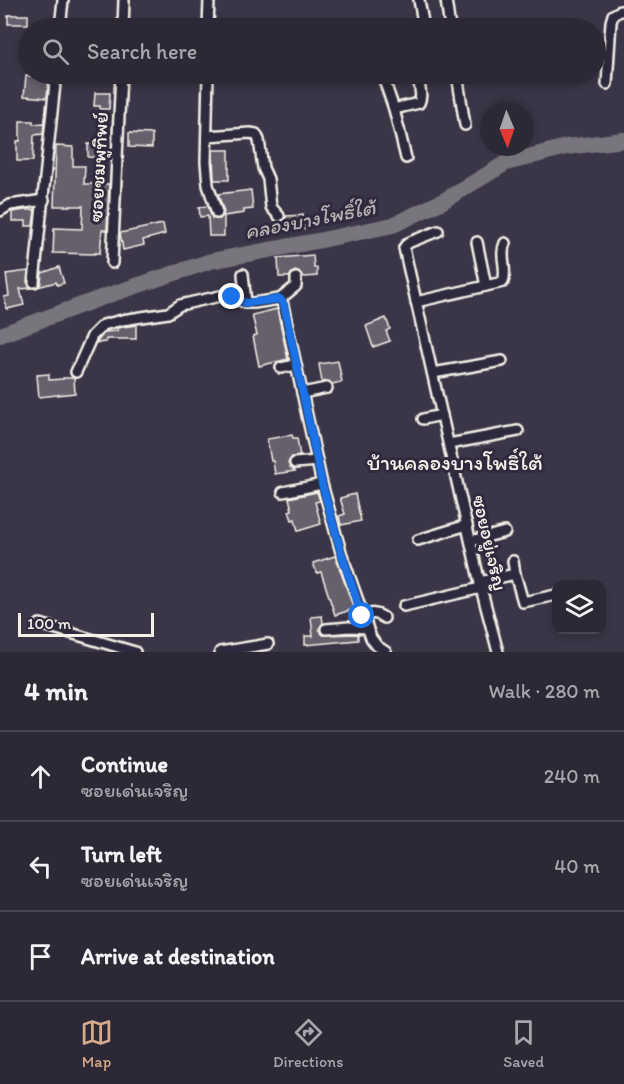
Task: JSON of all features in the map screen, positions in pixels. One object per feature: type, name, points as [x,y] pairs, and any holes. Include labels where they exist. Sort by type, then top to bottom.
[{"type":"street","points":[[61,18],[63,0]]},
{"type":"street","points":[[123,18],[124,0]]},
{"type":"street","points":[[208,18],[209,0]]},
{"type":"street","points":[[418,0],[422,18]]},
{"type":"street","points":[[446,0],[449,18]]},
{"type":"street","points":[[607,84],[611,22],[613,15],[624,11]]},
{"type":"street","points":[[34,282],[55,84]]},
{"type":"street","name":"ซอยชมพูทิพย์","points":[[112,263],[121,84]]},
{"type":"street","points":[[208,84],[207,185],[217,213]]},
{"type":"street","points":[[385,84],[406,158]]},
{"type":"street","points":[[394,109],[419,103],[422,98],[420,84]]},
{"type":"street","points":[[459,84],[465,125]]},
{"type":"street","points":[[207,136],[256,134],[263,168],[268,179],[271,207],[279,216]]},
{"type":"street","points":[[0,211],[10,205],[44,200]]},
{"type":"street","name":"ซอยอยู่เจริญ","points":[[438,231],[410,242],[404,248],[480,585],[498,652]]},
{"type":"street","points":[[477,242],[486,286]]},
{"type":"street","points":[[416,302],[503,282],[505,278],[502,252],[505,243]]},
{"type":"street","points":[[243,274],[246,303]]},
{"type":"street","points":[[76,372],[92,336],[103,325],[168,313],[180,305],[219,296],[232,297],[246,303],[280,299],[296,286],[296,278]]},
{"type":"street","points":[[280,299],[284,305],[322,484],[341,552],[366,628],[377,646],[386,652]]},
{"type":"street","points":[[433,373],[502,361]]},
{"type":"street","points":[[281,368],[296,365]]},
{"type":"street","points":[[302,393],[327,388]]},
{"type":"street","points":[[423,419],[442,415]]},
{"type":"street","points":[[449,444],[518,431]]},
{"type":"street","points":[[295,463],[317,461]]},
{"type":"street","points":[[283,492],[322,484]]},
{"type":"street","points":[[418,540],[467,525]]},
{"type":"street","points":[[471,541],[505,532]]},
{"type":"street","points":[[513,561],[523,602],[552,596]]},
{"type":"street","points":[[404,606],[515,574]]},
{"type":"street","points":[[362,616],[378,613],[384,618]]},
{"type":"street","points":[[40,624],[135,652]]},
{"type":"street","points":[[326,629],[366,628]]},
{"type":"street","points":[[220,652],[268,644]]},
{"type":"building","points":[[8,15],[28,15],[28,18],[18,18],[18,24],[8,24]]},
{"type":"building","points":[[25,84],[48,84],[47,98],[24,96]]},
{"type":"building","points":[[95,93],[110,93],[109,109],[94,106]]},
{"type":"building","points":[[20,121],[33,121],[33,124],[44,123],[43,134],[34,135],[33,161],[17,161]]},
{"type":"building","points":[[129,133],[152,134],[152,148],[129,147]]},
{"type":"building","points":[[88,144],[109,145],[109,158],[88,157]]},
{"type":"building","points":[[56,146],[73,147],[73,166],[85,166],[84,184],[109,184],[107,230],[102,230],[100,253],[53,253],[54,228],[82,229],[83,206],[54,206]]},
{"type":"building","points":[[213,150],[229,150],[229,180],[214,180]]},
{"type":"building","points":[[251,190],[253,209],[224,216],[224,236],[209,236],[208,216],[200,217],[199,207],[208,206],[212,218],[220,219],[224,212],[218,194]]},
{"type":"building","points":[[35,210],[33,226],[26,226],[26,221],[12,221],[12,212]]},
{"type":"building","points":[[303,215],[304,229],[285,230],[286,216]]},
{"type":"building","points":[[163,224],[165,234],[143,240],[144,245],[123,250],[120,233]]},
{"type":"building","points":[[313,255],[317,276],[304,277],[295,271],[289,277],[279,277],[278,258]]},
{"type":"building","points":[[59,267],[64,283],[57,285],[56,282],[38,287],[42,273]]},
{"type":"building","points":[[28,271],[27,282],[31,288],[20,289],[24,305],[7,309],[4,297],[9,296],[6,274]]},
{"type":"building","points":[[277,309],[288,359],[259,366],[253,336],[257,335],[252,315]]},
{"type":"building","points":[[386,318],[390,329],[386,331],[390,341],[373,347],[366,326]]},
{"type":"building","points":[[136,325],[136,339],[106,339],[106,342],[96,343],[105,332]]},
{"type":"building","points":[[338,361],[342,382],[332,384],[329,381],[322,382],[319,364]]},
{"type":"building","points":[[49,374],[49,380],[74,378],[75,393],[39,397],[37,375]]},
{"type":"building","points":[[292,435],[293,438],[297,438],[300,456],[292,457],[288,463],[295,471],[275,474],[267,439]]},
{"type":"building","points":[[317,492],[320,501],[315,502],[321,524],[298,531],[295,519],[292,520],[289,511],[292,510],[289,498]]},
{"type":"building","points":[[355,494],[361,521],[341,525],[339,516],[345,514],[340,498]]},
{"type":"building","points":[[335,556],[354,609],[335,615],[321,572],[317,573],[313,563]]},
{"type":"building","points":[[322,616],[323,623],[319,629],[323,635],[358,634],[358,640],[305,645],[305,636],[313,636],[311,617]]},
{"type":"waterway","name":"คลองบางโพธิ์ใต้","points":[[0,335],[211,261],[393,225],[443,201],[506,163],[566,147],[624,140]]},
{"type":"district","name":"บ้านคลองบางโพธิ์ใต้","points":[[455,462]]},
{"type":"route","points":[[232,297],[246,303],[280,299],[284,305],[322,484],[362,616]]}]
